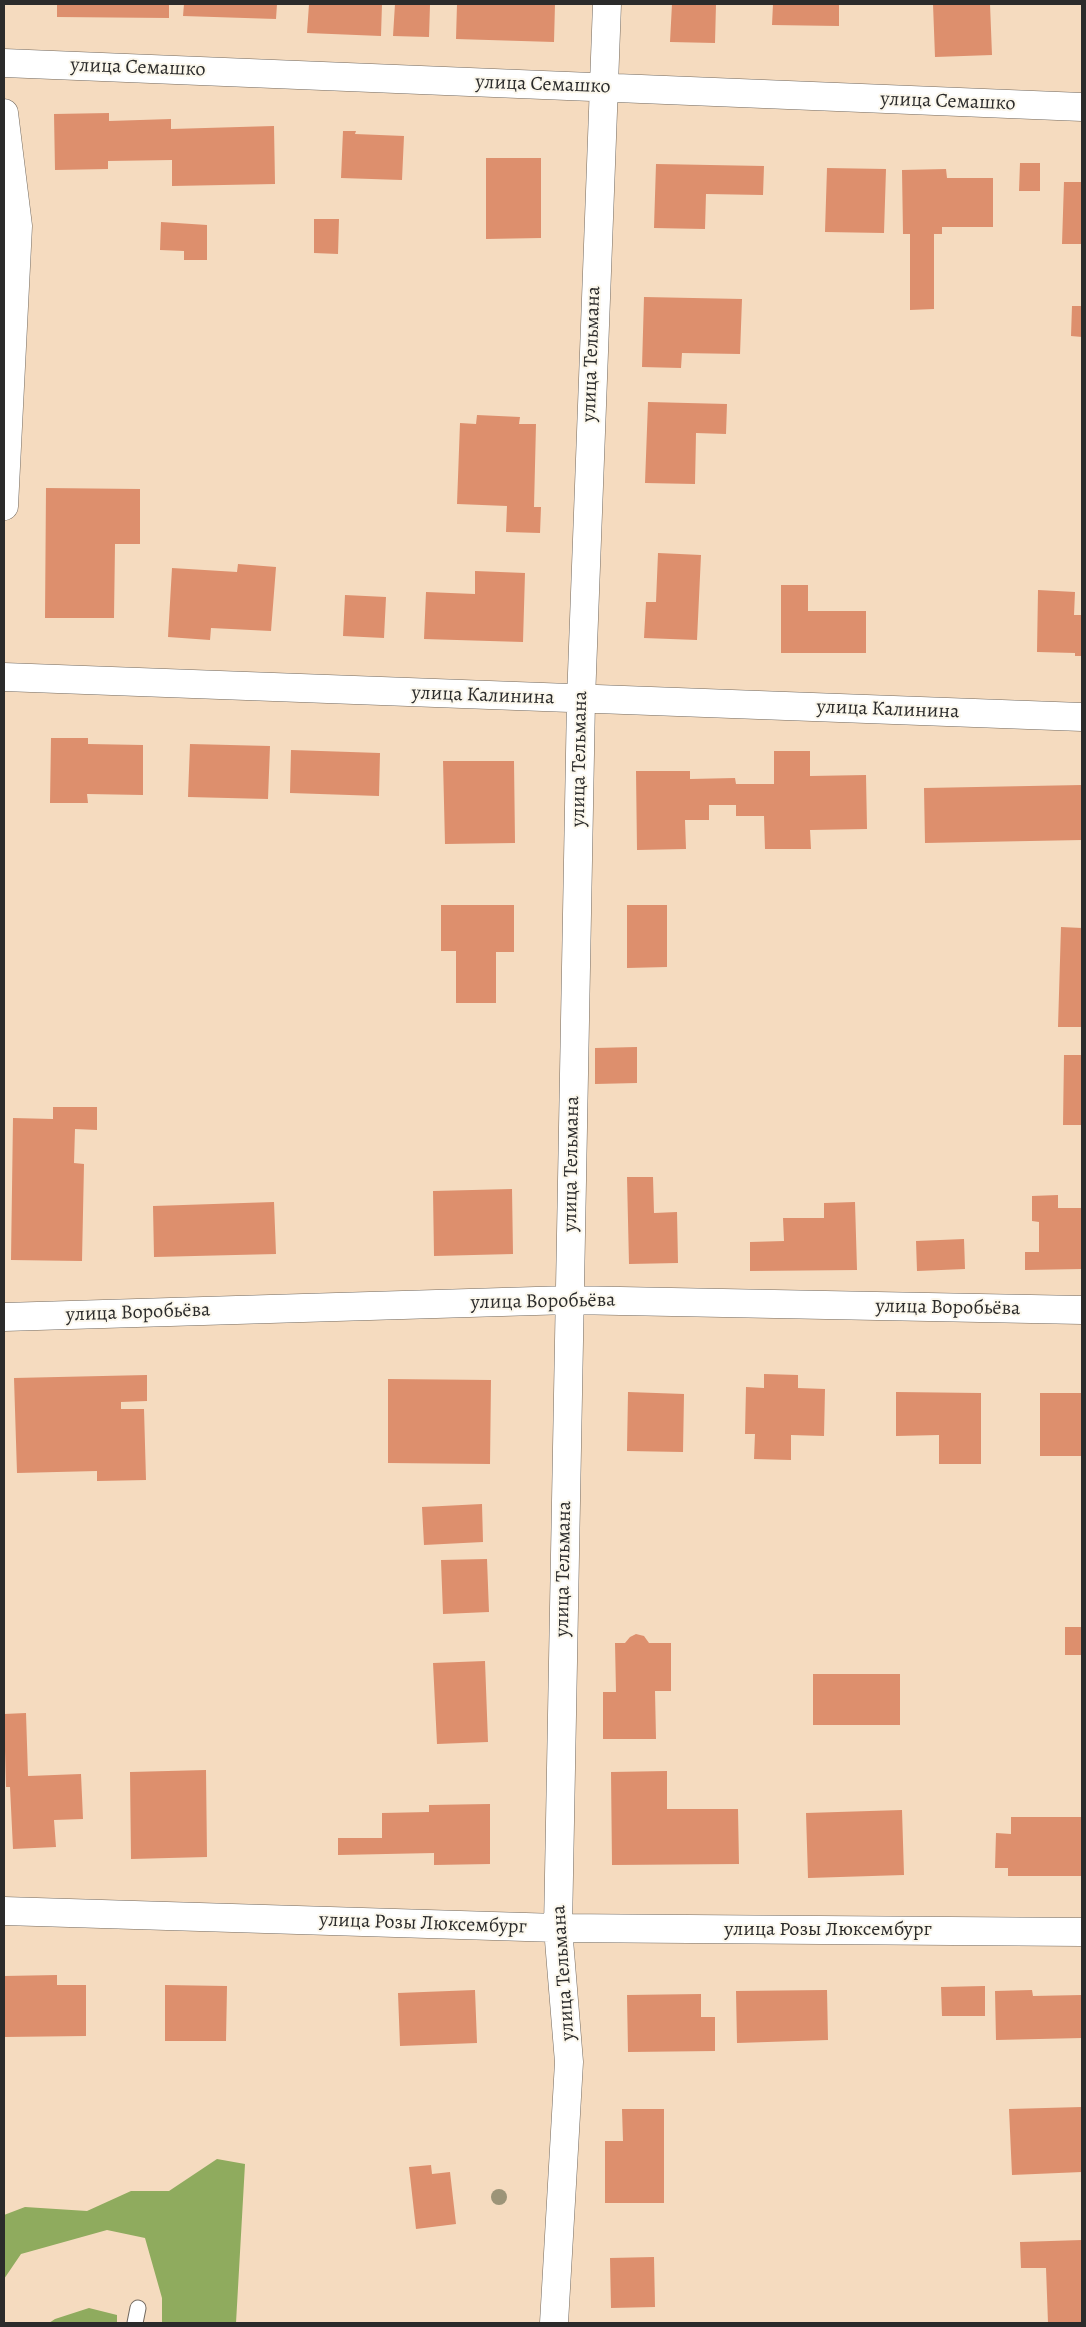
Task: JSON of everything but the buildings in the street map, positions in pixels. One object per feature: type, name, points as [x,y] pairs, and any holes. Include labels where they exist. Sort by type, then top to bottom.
[{"type":"street","name":"улица Тельмана","points":[[554,2323],[569,2062],[558,1928],[581,700],[602,88],[607,4]]},
{"type":"street","name":"улица Семашко","points":[[4,63],[1082,107]]},
{"type":"street","points":[[4,113],[18,226],[4,506]]},
{"type":"street","name":"улица Калинина","points":[[4,677],[581,700],[1082,717]]},
{"type":"street","name":"улица Воробьёва","points":[[4,1317],[569,1300],[1082,1310]]},
{"type":"street","name":"улица Розы Люксембург","points":[[4,1911],[558,1928],[1082,1932]]},
{"type":"lane","points":[[135,2323],[138,2308]]},
{"type":"green space","points":[[217,2159],[245,2164],[236,2323],[162,2323],[162,2298],[145,2238],[107,2230],[21,2254],[4,2279],[4,2215],[25,2207],[87,2211],[131,2191],[169,2191]]},
{"type":"green space","points":[[89,2308],[117,2315],[117,2323],[49,2323],[55,2319]]}]
